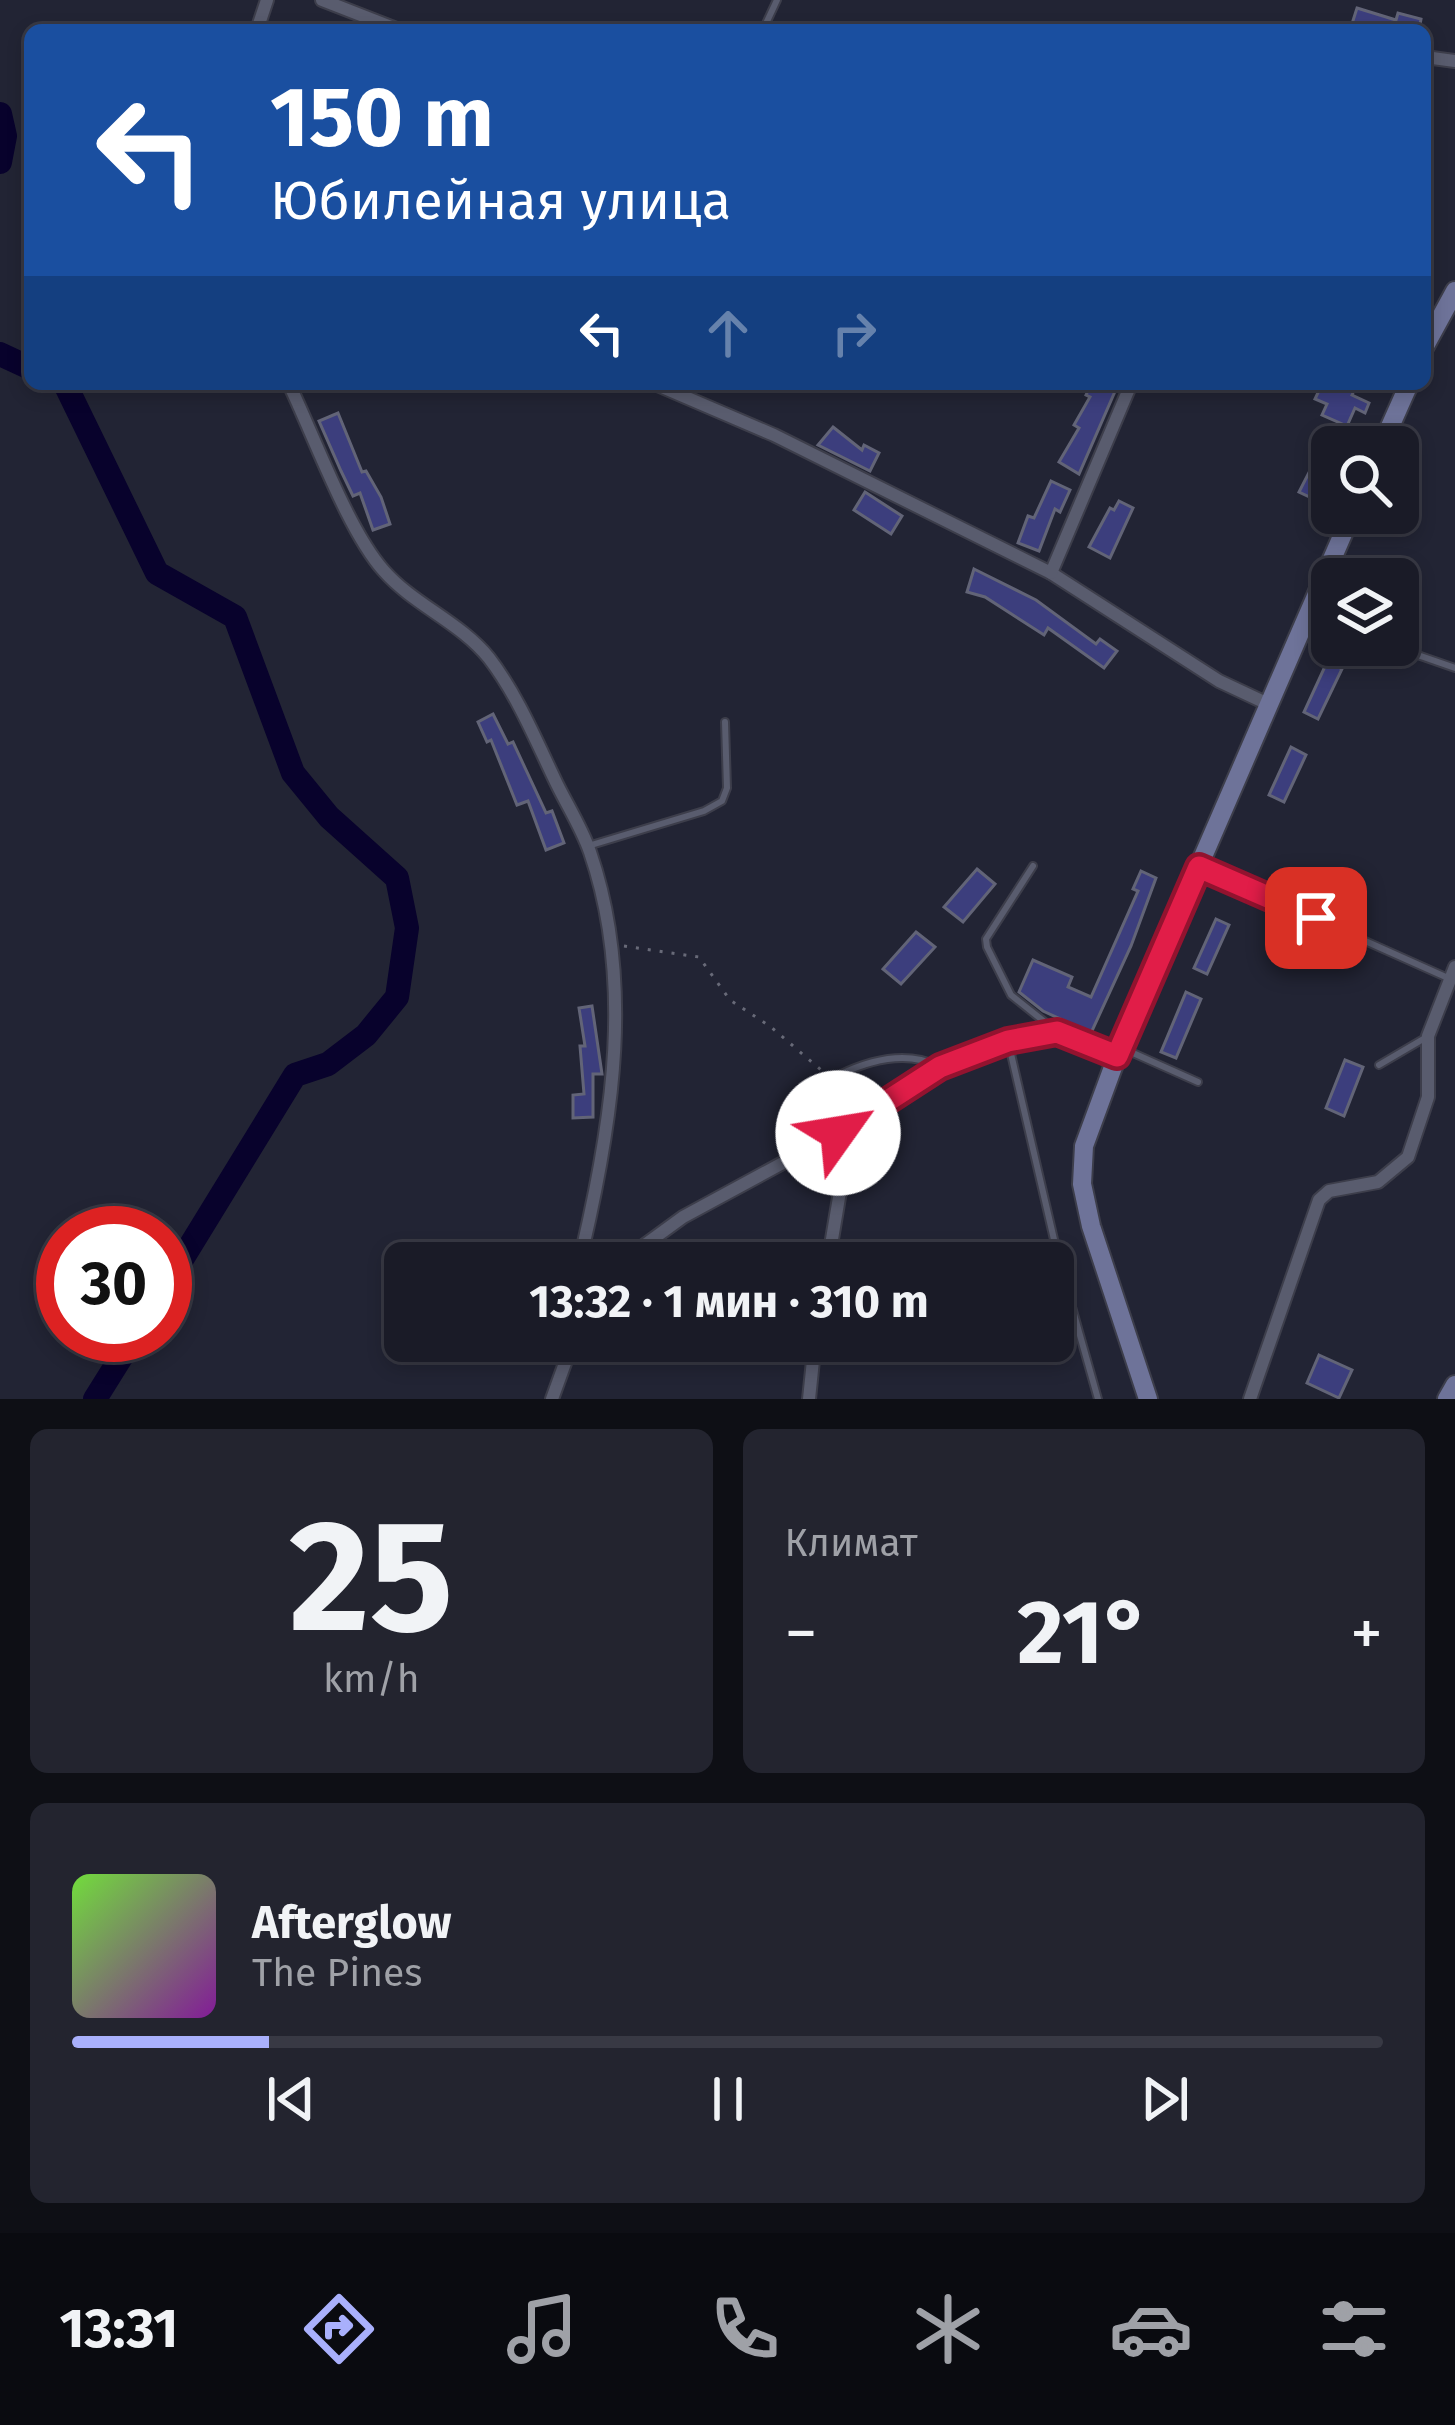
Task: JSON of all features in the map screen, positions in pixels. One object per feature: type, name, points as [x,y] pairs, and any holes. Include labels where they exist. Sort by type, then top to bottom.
[{"type":"street","points":[[322,0],[384,24]]},
{"type":"street","points":[[1431,335],[1455,291]]},
{"type":"street","points":[[293,390],[370,552],[398,584],[490,659],[588,846],[610,945],[616,1015],[611,1098],[584,1242]]},
{"type":"street","points":[[669,390],[774,435],[1052,573],[1219,681],[1268,704]]},
{"type":"street","points":[[1052,573],[1128,390]]},
{"type":"street","points":[[1390,426],[1405,390]]},
{"type":"street","points":[[1148,1399],[1090,1226],[1082,1184],[1084,1145],[1119,1052],[1343,534]]},
{"type":"street","points":[[1250,1399],[1319,1199],[1329,1191],[1378,1182],[1408,1157],[1428,1097],[1428,1036],[1453,973]]},
{"type":"street","points":[[648,1242],[683,1216],[851,1126],[940,1067],[1008,1041],[1057,1032],[1119,1052]]},
{"type":"street","points":[[832,1242],[851,1126]]},
{"type":"street","points":[[552,1399],[565,1362]]},
{"type":"street","points":[[809,1399],[813,1362]]},
{"type":"street","points":[[1447,1399],[1455,1385]]},
{"type":"lane","points":[[1307,617],[1311,618]]},
{"type":"lane","points":[[1419,656],[1455,668]]},
{"type":"lane","points":[[588,846],[704,811],[722,801],[727,788],[724,722]]},
{"type":"lane","points":[[1033,866],[986,939],[987,947],[1012,995],[1057,1032]]},
{"type":"lane","points":[[1199,867],[1453,973]]},
{"type":"lane","points":[[1379,1065],[1428,1036]]},
{"type":"lane","points":[[1008,1041],[1059,1261],[1098,1399]]},
{"type":"lane","points":[[1119,1052],[1198,1082]]},
{"type":"lane","points":[[838,1133],[832,1108],[834,1080],[884,1059],[919,1058],[940,1067]]},
{"type":"path","points":[[610,945],[662,948],[699,957],[730,1000],[834,1080]]},
{"type":"building","points":[[1357,8],[1396,20],[1398,13],[1421,19],[1420,24],[1352,24]]},
{"type":"building","points":[[1088,390],[1116,390],[1079,474],[1059,462],[1079,428],[1074,425],[1090,397]]},
{"type":"building","points":[[1319,390],[1354,390],[1352,395],[1369,403],[1365,413],[1355,408],[1347,426],[1322,415],[1327,404],[1315,399]]},
{"type":"building","points":[[338,413],[390,524],[373,530],[360,493],[353,496],[341,471],[319,421]]},
{"type":"building","points":[[833,427],[862,450],[864,445],[879,453],[870,471],[818,445]]},
{"type":"building","points":[[1311,469],[1311,498],[1299,492]]},
{"type":"building","points":[[1051,481],[1070,490],[1060,512],[1055,509],[1039,551],[1018,543],[1028,516],[1034,518]]},
{"type":"building","points":[[865,492],[902,516],[891,534],[854,510]]},
{"type":"building","points":[[1119,501],[1133,508],[1110,558],[1089,547],[1110,508],[1114,510]]},
{"type":"building","points":[[974,569],[1036,600],[1096,644],[1100,639],[1117,651],[1104,668],[1048,628],[1044,635],[985,597],[967,592]]},
{"type":"building","points":[[1325,666],[1342,669],[1318,719],[1304,712]]},
{"type":"building","points":[[493,714],[508,744],[513,742],[546,813],[552,811],[564,843],[546,850],[528,801],[517,805],[491,740],[487,742],[478,722]]},
{"type":"building","points":[[1291,747],[1306,755],[1284,802],[1269,795]]},
{"type":"building","points":[[977,869],[995,884],[963,922],[944,907]]},
{"type":"building","points":[[1141,871],[1156,878],[1091,1033],[1043,1011],[1019,992],[1033,960],[1072,977],[1068,987],[1091,997],[1138,891],[1133,889]]},
{"type":"building","points":[[1216,919],[1229,925],[1207,974],[1194,968]]},
{"type":"building","points":[[916,932],[935,947],[901,984],[883,969]]},
{"type":"building","points":[[1186,992],[1201,999],[1176,1058],[1161,1052]]},
{"type":"building","points":[[592,1006],[602,1074],[593,1074],[593,1117],[573,1118],[573,1095],[584,1094],[580,1046],[585,1046],[579,1008]]},
{"type":"building","points":[[1345,1060],[1363,1067],[1344,1116],[1326,1108]]},
{"type":"building","points":[[1319,1355],[1352,1370],[1339,1398],[1307,1383]]},
{"type":"waterway","points":[[0,114],[5,136],[0,162]]},
{"type":"waterway","points":[[0,354],[24,365]]},
{"type":"waterway","points":[[68,390],[157,573],[235,617],[293,773],[329,817],[397,878],[407,928],[397,997],[366,1035],[328,1064],[295,1075],[192,1243]]},
{"type":"waterway","points":[[95,1399],[118,1362]]},
{"type":"route","points":[[838,1133],[940,1067],[1008,1041],[1057,1032],[1117,1056],[1199,867],[1316,918]]}]
